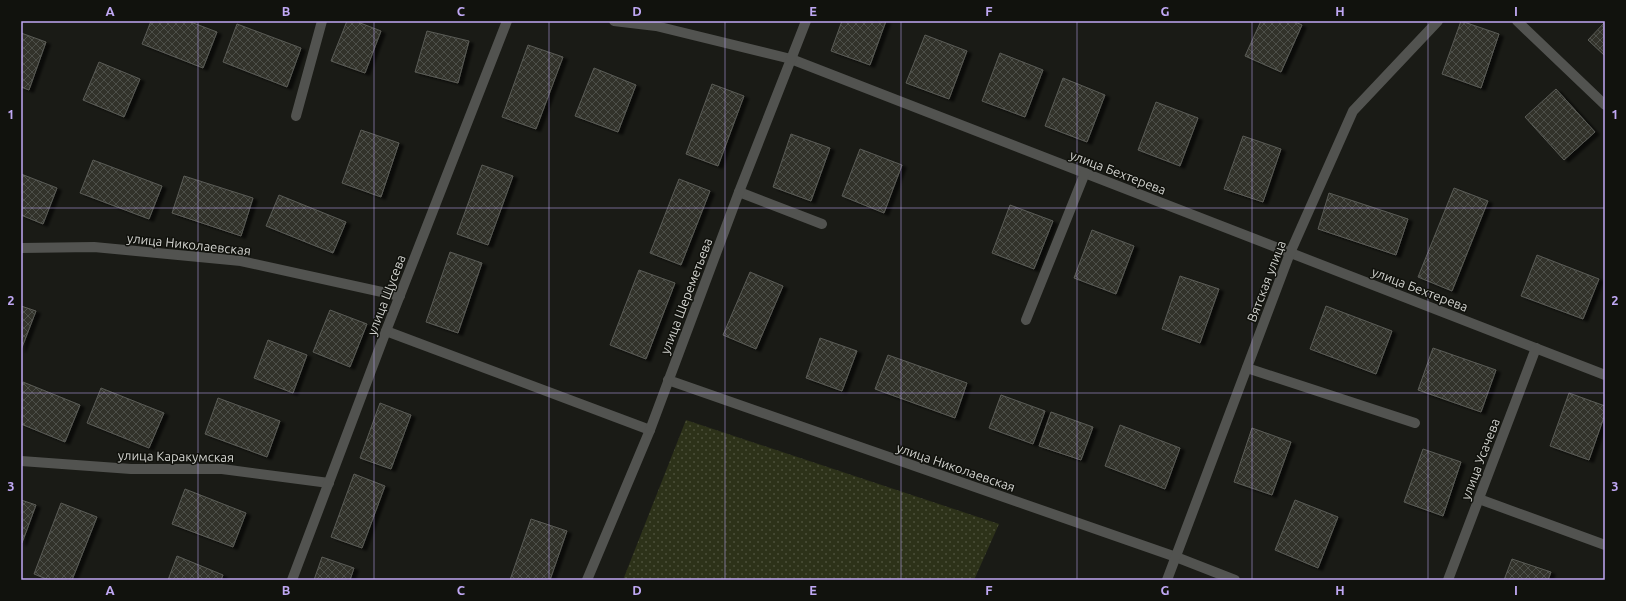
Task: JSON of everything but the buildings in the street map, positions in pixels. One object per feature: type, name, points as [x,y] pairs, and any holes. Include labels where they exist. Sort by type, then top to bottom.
[{"type":"street","points":[[296,116],[322,21]]},
{"type":"street","name":"улица Щусева","points":[[292,580],[386,332],[507,21]]},
{"type":"street","name":"улица Бехтерева","points":[[614,21],[641,23],[656,26],[791,59],[1605,375]]},
{"type":"street","name":"улица Шереметьева","points":[[587,580],[650,430],[739,192],[806,21]]},
{"type":"street","name":"Вятская улица","points":[[1167,580],[1290,253],[1353,111],[1438,21]]},
{"type":"street","points":[[1517,21],[1605,105]]},
{"type":"street","points":[[1026,320],[1085,173]]},
{"type":"street","points":[[739,192],[822,224]]},
{"type":"street","name":"улица Николаевская","points":[[21,248],[94,248],[241,261],[400,296]]},
{"type":"street","points":[[386,332],[650,430]]},
{"type":"street","name":"улица Усачева","points":[[1448,580],[1536,348]]},
{"type":"street","points":[[1247,368],[1415,423]]},
{"type":"street","name":"улица Николаевская","points":[[668,380],[1176,557],[1235,580]]},
{"type":"street","name":"улица Каракумская","points":[[21,461],[131,469],[222,469],[329,483]]},
{"type":"street","points":[[1479,499],[1605,545]]},
{"type":"green space","points":[[686,420],[999,524],[974,580],[623,580]]}]
